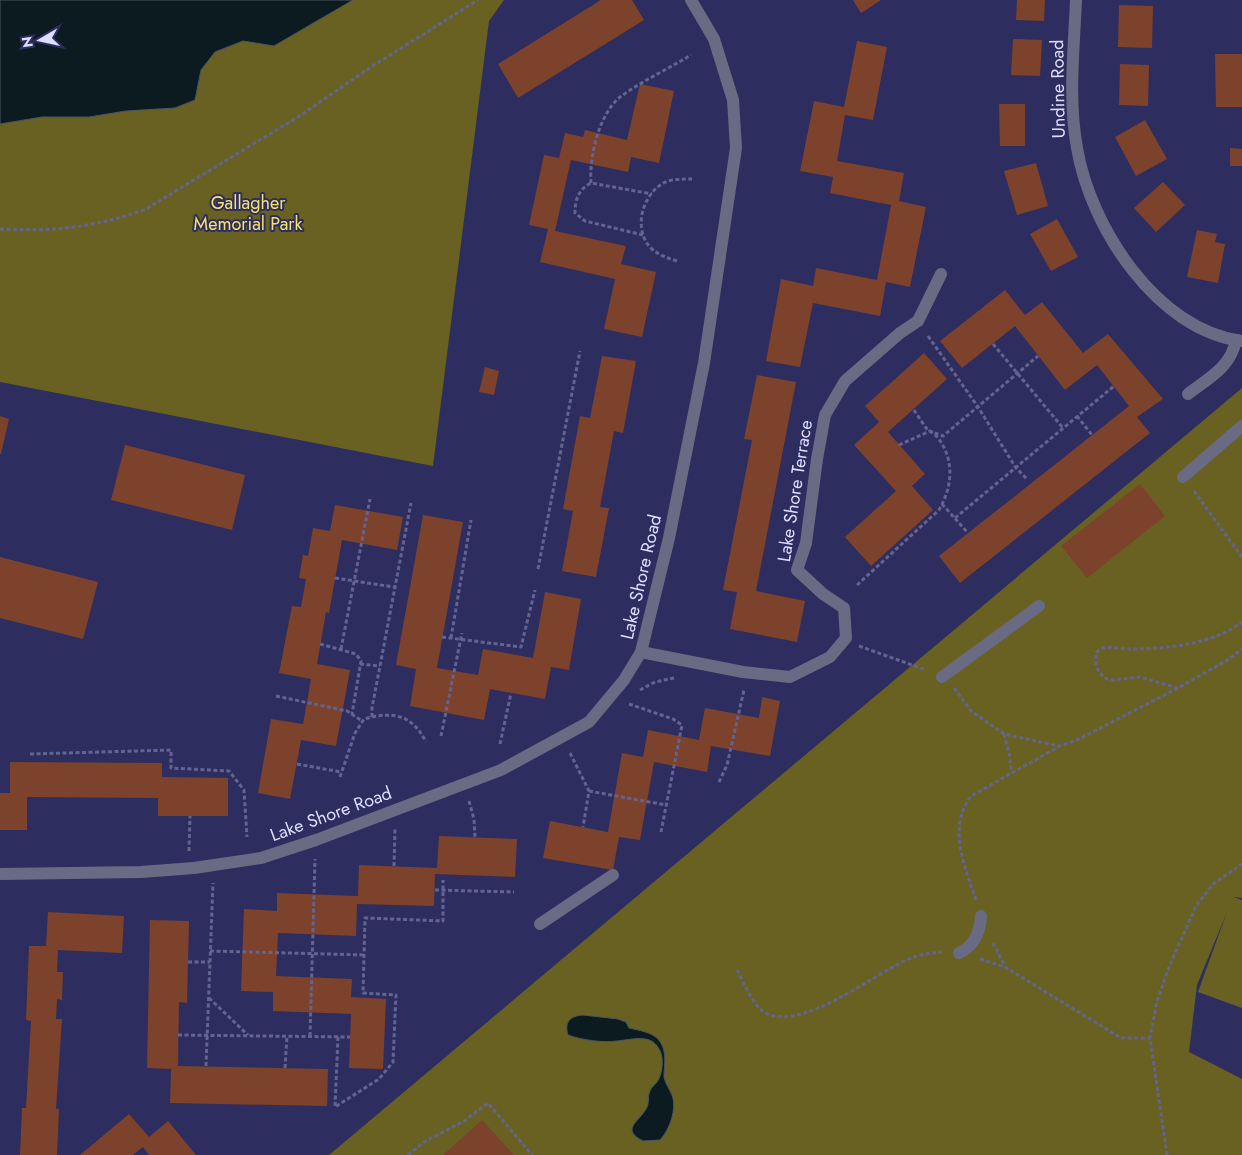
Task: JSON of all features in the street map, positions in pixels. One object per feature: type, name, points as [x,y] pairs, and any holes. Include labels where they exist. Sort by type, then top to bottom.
[{"type":"street","name":"Lake Shore Road","points":[[0,874],[141,872],[194,868],[261,858],[316,840],[501,770],[589,722],[624,680],[641,652],[669,538],[704,363],[736,148],[733,100],[714,39],[691,0]]},
{"type":"street","name":"Undine Road","points":[[1076,0],[1073,98],[1074,131],[1084,179],[1096,210],[1124,258],[1157,296],[1200,327],[1239,340]]},
{"type":"street","name":"Lake Shore Terrace","points":[[846,638],[844,608],[823,594],[798,570],[806,543],[816,459],[825,415],[845,381],[900,333],[918,321],[941,274]]},
{"type":"street","points":[[1188,394],[1225,365],[1239,340]]},
{"type":"street","points":[[1182,477],[1242,426]]},
{"type":"street","points":[[942,677],[1040,606]]},
{"type":"street","points":[[641,652],[743,672],[790,677],[830,657],[846,638]]},
{"type":"street","points":[[540,924],[613,875]]},
{"type":"street","points":[[959,953],[971,946],[975,940],[981,916]]},
{"type":"path","points":[[0,229],[33,231],[66,229],[118,220],[146,209],[301,115],[374,65],[478,0]]},
{"type":"path","points":[[591,183],[590,160],[601,126],[619,98],[690,55]]},
{"type":"path","points":[[677,261],[661,255],[651,248],[643,235],[642,214],[646,200],[667,181],[692,179]]},
{"type":"path","points":[[591,183],[652,194]]},
{"type":"path","points":[[591,183],[577,195],[575,213],[585,221],[643,235]]},
{"type":"path","points":[[918,321],[978,406],[1016,468],[1027,479]]},
{"type":"path","points":[[993,344],[1062,428]]},
{"type":"path","points":[[538,569],[580,351]]},
{"type":"path","points":[[899,445],[930,431],[943,436],[1038,356]]},
{"type":"path","points":[[955,518],[1114,386]]},
{"type":"path","points":[[857,585],[939,510],[949,488],[950,462],[938,437],[930,431],[913,409]]},
{"type":"path","points":[[1077,416],[1092,435]]},
{"type":"path","points":[[1182,477],[1242,557]]},
{"type":"path","points":[[341,649],[370,499]]},
{"type":"path","points":[[372,716],[394,587],[411,503]]},
{"type":"path","points":[[942,504],[968,534]]},
{"type":"path","points":[[450,638],[471,520]]},
{"type":"path","points":[[335,578],[394,587]]},
{"type":"path","points":[[442,637],[521,647],[535,590]]},
{"type":"path","points":[[1178,688],[1140,677],[1113,680],[1104,678],[1096,667],[1096,653],[1103,648],[1152,649],[1177,646],[1211,637],[1242,622]]},
{"type":"path","points":[[441,736],[462,633]]},
{"type":"path","points":[[846,638],[862,648],[942,677],[949,682],[971,711],[1004,734],[1059,746]]},
{"type":"path","points":[[320,644],[356,654],[360,664],[352,714]]},
{"type":"path","points":[[1005,967],[981,916],[960,854],[958,836],[961,817],[971,796],[1059,746],[1077,740],[1178,688],[1229,659],[1242,649]]},
{"type":"path","points":[[360,664],[380,666]]},
{"type":"path","points":[[624,710],[639,690],[654,682],[674,678],[683,679]]},
{"type":"path","points":[[735,688],[751,691]]},
{"type":"path","points":[[719,782],[727,765],[744,690]]},
{"type":"path","points":[[500,744],[511,693]]},
{"type":"path","points":[[276,696],[347,711],[362,721]]},
{"type":"path","points":[[629,704],[673,719],[682,726],[661,832]]},
{"type":"path","points":[[340,777],[355,733],[362,721],[372,716],[394,716],[410,720],[421,731],[426,742]]},
{"type":"path","points":[[1004,734],[1010,757],[1011,772]]},
{"type":"path","points":[[30,754],[171,750],[171,768],[229,771],[244,790],[247,837]]},
{"type":"path","points":[[297,764],[341,772]]},
{"type":"path","points":[[578,768],[589,791],[583,827]]},
{"type":"path","points":[[589,791],[666,806]]},
{"type":"path","points":[[468,795],[474,819],[475,837]]},
{"type":"path","points":[[189,851],[190,816]]},
{"type":"path","points":[[394,866],[396,823]]},
{"type":"path","points":[[310,1036],[315,855]]},
{"type":"path","points":[[1167,1155],[1150,1038],[1157,1001],[1196,906],[1213,884],[1242,864]]},
{"type":"path","points":[[338,1037],[334,1107],[379,1079],[393,1062],[396,995],[363,993],[365,918],[443,921],[443,880]]},
{"type":"path","points":[[206,1066],[213,882]]},
{"type":"path","points":[[435,890],[514,892]]},
{"type":"path","points":[[210,951],[365,955]]},
{"type":"path","points":[[737,970],[760,1008],[774,1016],[787,1016],[828,1004],[915,956],[934,952],[959,953],[1005,967],[1112,1033],[1131,1039],[1150,1038]]},
{"type":"path","points":[[188,962],[210,962]]},
{"type":"path","points":[[209,998],[248,1035]]},
{"type":"path","points":[[178,1035],[350,1037]]},
{"type":"path","points":[[285,1068],[286,1036]]},
{"type":"path","points":[[408,1155],[424,1142],[464,1121],[488,1103],[532,1155]]},
{"type":"green space","name":"Gallagher Memorial Park","points":[[0,0],[504,0],[489,21],[433,466],[0,382]]},
{"type":"green space","points":[[1242,388],[1242,898],[1233,897],[1242,900],[1242,1008],[1198,992],[1227,912],[1197,985],[1189,1052],[1242,1079],[1242,1155],[329,1155]]},
{"type":"shaded area","points":[[0,0],[353,0],[274,46],[243,41],[215,52],[201,70],[195,100],[175,108],[126,111],[89,117],[42,117],[0,124]]},
{"type":"shaded area","points":[[583,1015],[618,1019],[626,1022],[629,1028],[652,1035],[658,1039],[663,1048],[665,1058],[664,1077],[672,1095],[674,1106],[670,1125],[660,1140],[643,1141],[636,1137],[632,1129],[647,1107],[651,1090],[661,1074],[662,1059],[660,1050],[653,1042],[644,1039],[611,1042],[586,1040],[568,1035],[567,1027],[569,1020]]},
{"type":"building","points":[[601,0],[632,0],[644,20],[518,98],[498,64]]},
{"type":"building","points":[[853,0],[881,0],[861,13]]},
{"type":"building","points":[[1017,0],[1045,0],[1044,21],[1016,20]]},
{"type":"building","points":[[1119,5],[1153,6],[1152,48],[1118,47]]},
{"type":"building","points":[[1013,39],[1042,40],[1040,76],[1011,75]]},
{"type":"building","points":[[857,41],[887,47],[873,120],[845,115],[837,161],[904,173],[899,201],[926,207],[910,287],[886,282],[880,316],[813,303],[800,367],[766,361],[781,279],[813,286],[816,268],[877,280],[891,205],[830,193],[833,177],[800,171],[814,101],[844,107]]},
{"type":"building","points":[[1215,54],[1242,54],[1242,107],[1216,107]]},
{"type":"building","points":[[1120,64],[1149,65],[1148,106],[1119,105]]},
{"type":"building","points":[[640,84],[674,91],[659,163],[631,157],[628,172],[571,160],[555,231],[626,246],[621,264],[656,272],[642,337],[604,329],[615,279],[540,262],[548,229],[529,225],[544,155],[559,158],[565,133],[583,137],[585,130],[627,140]]},
{"type":"building","points":[[999,104],[1025,104],[1025,146],[1000,146]]},
{"type":"building","points":[[1145,120],[1167,159],[1136,176],[1115,137]]},
{"type":"building","points":[[1230,148],[1242,149],[1242,166],[1230,166]]},
{"type":"building","points":[[1036,163],[1048,206],[1017,215],[1004,171]]},
{"type":"building","points":[[1163,182],[1185,205],[1156,232],[1134,208]]},
{"type":"building","points":[[1057,219],[1078,257],[1051,271],[1030,234]]},
{"type":"building","points":[[1197,230],[1217,234],[1215,242],[1225,244],[1218,283],[1187,277]]},
{"type":"building","points":[[1005,290],[1025,315],[1042,302],[1083,353],[1108,334],[1163,399],[1137,417],[1150,433],[960,583],[939,556],[1129,406],[1097,365],[1065,390],[1015,326],[962,368],[940,341]]},
{"type":"building","points":[[924,353],[947,379],[888,432],[925,474],[912,486],[933,510],[871,566],[845,537],[896,491],[854,445],[879,422],[865,406]]},
{"type":"building","points":[[602,356],[636,361],[623,433],[614,431],[600,507],[609,508],[596,577],[562,571],[573,511],[563,509],[580,416],[590,418]]},
{"type":"building","points":[[485,367],[499,371],[494,395],[479,392]]},
{"type":"building","points":[[757,375],[796,382],[756,591],[805,601],[797,642],[730,629],[737,592],[723,590],[752,440],[744,439]]},
{"type":"building","points":[[0,416],[9,419],[1,454],[0,454]]},
{"type":"building","points":[[125,445],[245,475],[232,530],[111,500]]},
{"type":"building","points":[[1140,484],[1165,516],[1087,578],[1061,546]]},
{"type":"building","points":[[335,505],[403,517],[397,550],[342,540],[329,613],[326,612],[317,664],[350,670],[336,746],[301,740],[290,799],[258,793],[271,719],[303,724],[311,679],[279,673],[292,606],[301,607],[306,579],[299,578],[303,555],[308,556],[313,528],[330,531]]},
{"type":"building","points":[[423,515],[463,522],[437,668],[478,675],[483,649],[533,658],[545,592],[581,599],[569,670],[551,667],[545,699],[490,689],[484,720],[410,706],[416,669],[396,665]]},
{"type":"building","points":[[0,557],[98,582],[83,639],[0,618]]},
{"type":"building","points":[[762,697],[780,701],[770,756],[711,746],[707,772],[654,762],[640,840],[619,837],[613,870],[543,858],[550,821],[608,832],[622,753],[643,757],[648,730],[699,740],[705,708],[759,718]]},
{"type":"building","points":[[10,762],[162,763],[162,777],[228,778],[228,816],[158,816],[158,798],[27,797],[27,830],[0,830],[0,793],[10,793]]},
{"type":"building","points":[[439,836],[517,839],[515,877],[435,874],[434,906],[357,904],[356,936],[278,933],[276,976],[352,979],[351,997],[386,999],[383,1069],[349,1068],[351,1014],[273,1011],[273,992],[241,991],[244,909],[277,911],[277,893],[358,896],[359,865],[437,868]]},
{"type":"building","points":[[48,912],[124,916],[122,953],[58,950],[57,972],[63,972],[62,1000],[57,999],[56,1019],[62,1019],[56,1109],[59,1109],[57,1155],[20,1155],[22,1108],[26,1108],[31,1021],[26,1020],[29,946],[46,946]]},
{"type":"building","points":[[150,920],[189,921],[187,1003],[179,1002],[178,1066],[328,1069],[327,1106],[170,1103],[171,1069],[147,1068]]},
{"type":"building","points":[[129,1114],[149,1137],[168,1121],[196,1155],[149,1155],[143,1147],[133,1155],[80,1155]]},
{"type":"building","points":[[482,1120],[514,1155],[443,1155]]}]
